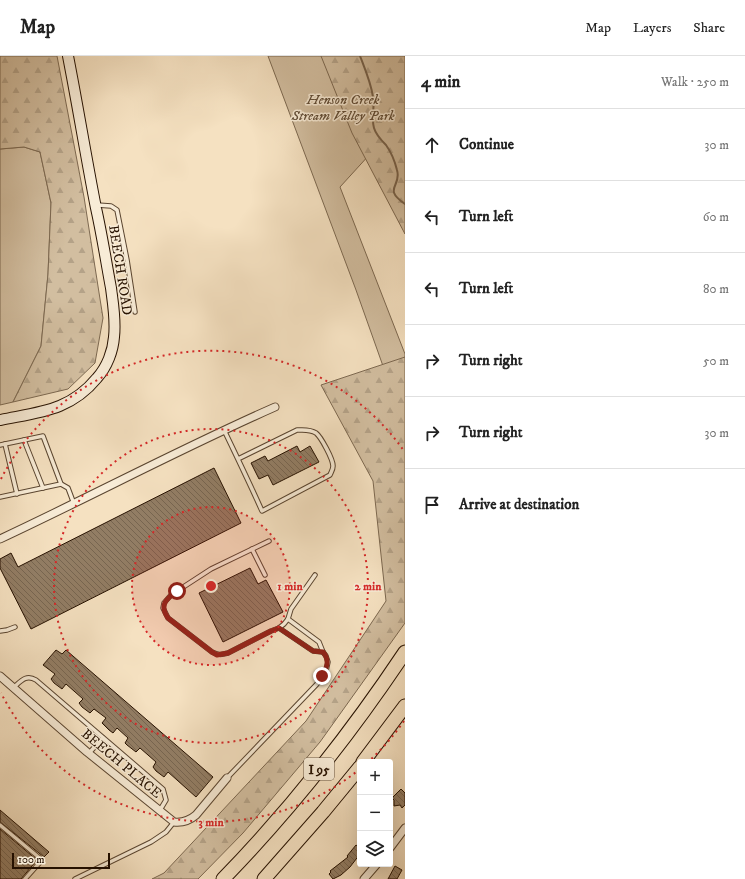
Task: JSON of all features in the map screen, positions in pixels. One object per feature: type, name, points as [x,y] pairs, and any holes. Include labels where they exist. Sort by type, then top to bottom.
[{"type":"highway","name":"I 95","points":[[223,879],[270,827],[331,755],[385,682],[405,652]]},
{"type":"highway","points":[[365,759],[405,706]]},
{"type":"highway","name":"I 95","points":[[264,879],[323,812],[357,770]]},
{"type":"street","name":"BEECH ROAD","points":[[0,420],[39,412],[68,403],[88,388],[98,377],[106,364],[112,349],[115,319],[104,249],[68,56]]},
{"type":"street","points":[[0,538],[275,407]]},
{"type":"street","name":"BEECH PLACE","points":[[0,676],[89,754],[174,822]]},
{"type":"street","points":[[174,822],[181,823],[190,820],[227,778]]},
{"type":"street","points":[[393,844],[405,828]]},
{"type":"street","points":[[364,879],[374,867]]},
{"type":"lane","points":[[96,206],[111,206],[117,210],[135,312]]},
{"type":"lane","points":[[224,430],[262,511],[330,475],[333,468],[332,461],[320,437],[315,432],[306,430],[297,430],[238,459]]},
{"type":"lane","points":[[0,445],[42,436],[61,484],[68,488],[74,504]]},
{"type":"lane","points":[[24,440],[43,488]]},
{"type":"lane","points":[[5,444],[17,494]]},
{"type":"lane","points":[[0,497],[61,484]]},
{"type":"lane","points":[[269,541],[211,569],[171,595],[164,603],[163,608],[168,618],[217,655],[228,653],[279,628],[288,619],[291,609],[315,575]]},
{"type":"lane","points":[[252,549],[265,575]]},
{"type":"lane","points":[[227,778],[317,684],[326,670],[328,662],[319,642],[288,619]]},
{"type":"lane","points":[[0,631],[15,627]]},
{"type":"lane","points":[[279,628],[313,651],[323,652]]},
{"type":"lane","points":[[13,688],[26,678],[31,677],[163,789],[166,800],[159,811]]},
{"type":"lane","points":[[89,754],[103,738]]},
{"type":"lane","points":[[75,879],[151,842],[166,832],[174,822]]},
{"type":"lane","points":[[0,824],[42,860],[25,879]]},
{"type":"green space","points":[[0,56],[57,56],[84,197],[103,318],[95,363],[68,389],[13,402],[41,346],[48,274],[51,203],[40,152],[24,147],[0,149]]},
{"type":"green space","name":"Henson Creek Stream Valley Park","points":[[268,56],[398,56],[391,131],[340,187],[405,354],[405,428],[356,290]]},
{"type":"green space","points":[[321,56],[405,56],[405,234],[352,133]]},
{"type":"green space","points":[[24,147],[40,152],[51,203],[48,274],[41,346],[13,402],[0,405],[0,149]]},
{"type":"green space","points":[[405,357],[405,623],[320,742],[243,833],[198,879],[152,879],[164,873],[306,721],[386,601],[373,481],[321,385]]},
{"type":"building","points":[[297,446],[300,452],[310,446],[319,462],[273,485],[268,475],[259,479],[251,463],[265,456],[268,461]]},
{"type":"building","points":[[214,468],[241,523],[31,629],[0,568],[0,559],[11,553],[18,567]]},
{"type":"building","points":[[250,568],[258,584],[266,580],[283,612],[223,642],[199,593]]},
{"type":"building","points":[[56,650],[62,654],[66,650],[213,777],[196,797],[168,772],[164,777],[156,771],[153,767],[156,762],[140,748],[136,752],[127,745],[125,743],[128,738],[117,728],[113,733],[109,730],[102,723],[106,718],[94,709],[90,713],[82,707],[79,703],[83,699],[66,684],[62,689],[54,683],[51,679],[55,674],[43,665]]},
{"type":"building","points":[[401,789],[405,793],[405,805],[402,808],[400,805],[394,806],[393,797]]},
{"type":"building","points":[[0,810],[49,852],[44,857],[0,822]]},
{"type":"building","points":[[0,829],[37,860],[21,879],[0,879]]},
{"type":"building","points":[[356,845],[357,846],[357,858],[341,875],[333,879],[329,874],[331,872],[330,871],[348,857],[347,856]]},
{"type":"building","points":[[395,866],[402,870],[397,879],[388,879]]},
{"type":"waterway","points":[[360,56],[368,76],[372,92],[374,128],[377,135],[386,145],[393,157],[398,176],[394,191],[398,199],[405,204]]},
{"type":"route","points":[[177,591],[164,603],[163,608],[168,618],[217,655],[228,653],[279,628],[313,651],[323,652],[328,662],[326,670],[322,676]]}]
